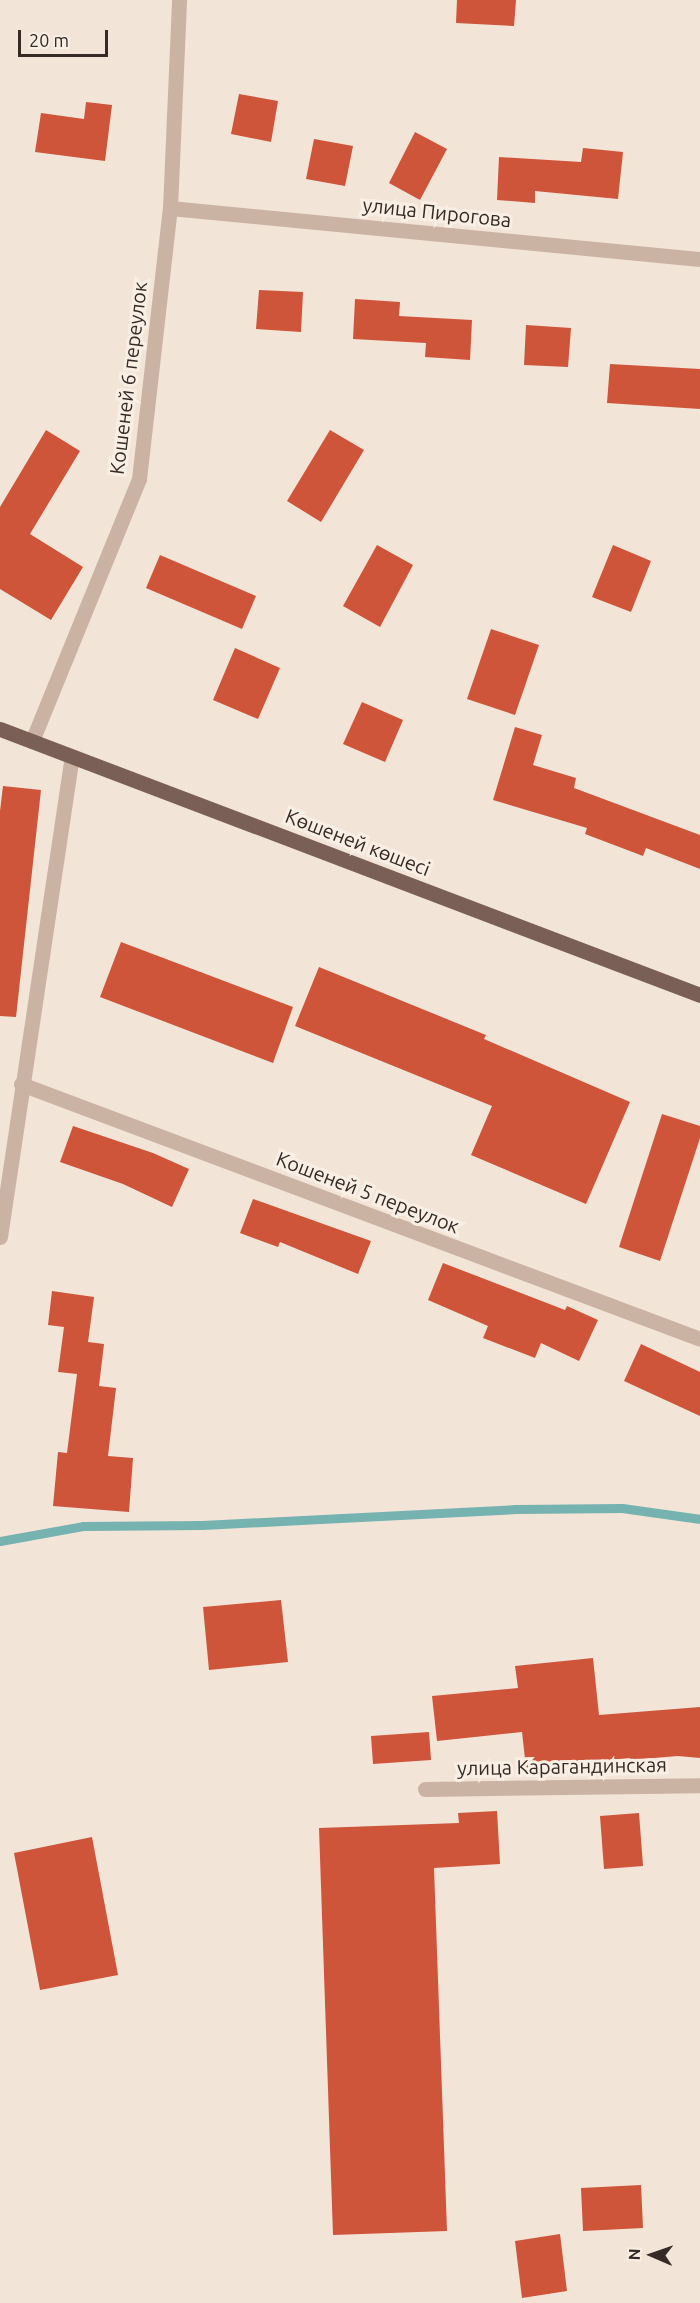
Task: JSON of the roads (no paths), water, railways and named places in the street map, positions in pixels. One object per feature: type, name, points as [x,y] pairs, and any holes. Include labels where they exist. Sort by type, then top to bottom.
[{"type":"main road","name":"Көшеней көшесі","points":[[0,729],[700,995]]},
{"type":"street","name":"Кошеней 6 переулок","points":[[32,741],[139,479],[170,208],[179,0]]},
{"type":"street","name":"улица Пирогова","points":[[170,208],[700,259]]},
{"type":"street","points":[[0,1237],[21,1084],[72,756]]},
{"type":"street","name":"Кошеней 5 переулок","points":[[21,1084],[700,1339]]},
{"type":"street","name":"улица Карагандинская","points":[[425,1789],[700,1785]]},
{"type":"waterway","points":[[0,1541],[83,1526],[202,1525],[516,1509],[622,1508],[700,1519]]}]
